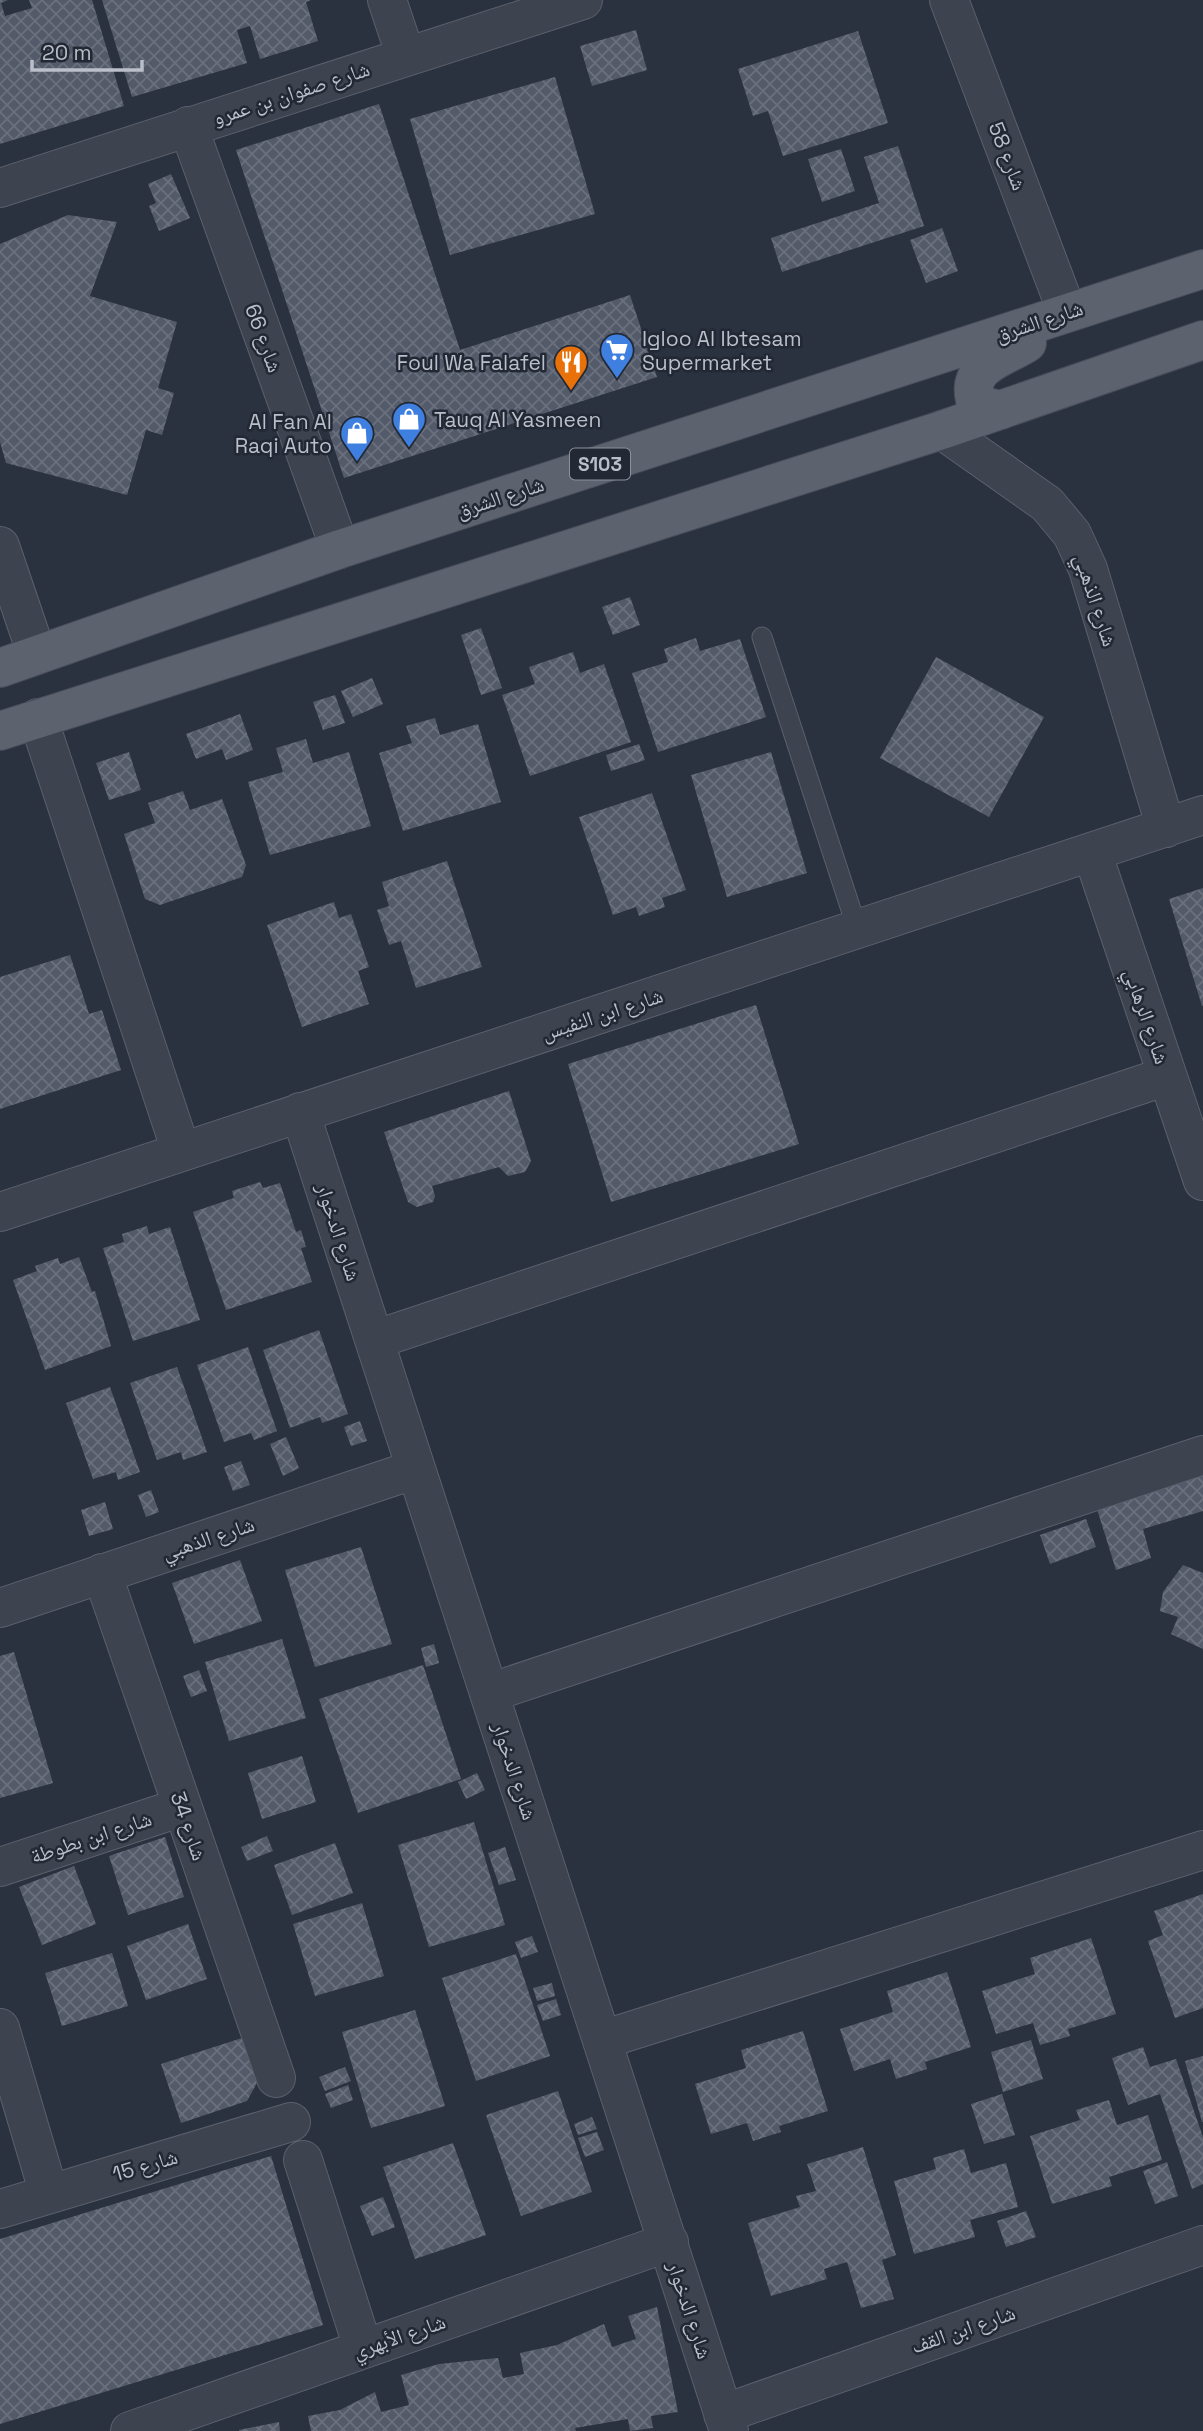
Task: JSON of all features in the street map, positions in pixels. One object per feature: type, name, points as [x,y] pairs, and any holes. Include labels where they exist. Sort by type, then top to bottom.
[{"type":"main road","name":"شارع الشرق","points":[[0,668],[340,549],[1203,269]]},
{"type":"main road","points":[[1001,410],[987,407],[975,400],[972,388],[980,370],[1031,340],[1068,312]]},
{"type":"main road","points":[[0,731],[942,430],[1203,340]]},
{"type":"street","points":[[387,0],[406,57]]},
{"type":"street","name":"شارع صفوان بن عمرو","points":[[0,188],[583,0]]},
{"type":"street","name":"شارع 58","points":[[949,0],[1068,312]]},
{"type":"street","name":"شارع 66","points":[[188,126],[340,549]]},
{"type":"street","name":"شارع الذهبي","points":[[942,430],[1047,504],[1072,534],[1088,569],[1166,828]]},
{"type":"street","points":[[0,546],[37,655]]},
{"type":"street","points":[[38,719],[181,1151]]},
{"type":"street","name":"شارع ابن النفيس","points":[[0,1212],[1203,816]]},
{"type":"street","name":"شارع الرهابي","points":[[1092,852],[1203,1181]]},
{"type":"street","points":[[374,1340],[1167,1076]]},
{"type":"street","name":"شارع الدخوار","points":[[299,1112],[726,2422]]},
{"type":"street","points":[[489,1693],[1203,1455]]},
{"type":"street","name":"شارع الذهبي","points":[[0,1608],[416,1469]]},
{"type":"street","name":"شارع 34","points":[[102,1573],[276,2078]]},
{"type":"street","name":"شارع ابن بطوطة","points":[[0,1867],[182,1807]]},
{"type":"street","points":[[602,2040],[1203,1850]]},
{"type":"street","points":[[0,2028],[49,2194]]},
{"type":"street","name":"شارع 15","points":[[0,2209],[291,2122]]},
{"type":"street","points":[[303,2160],[363,2348]]},
{"type":"street","name":"شارع الأبهري","points":[[130,2431],[669,2242]]},
{"type":"street","name":"شارع ابن القف","points":[[726,2422],[1203,2245]]},
{"type":"lane","points":[[762,637],[858,931]]},
{"type":"building","points":[[0,0],[8,0],[1,3],[5,16],[32,8],[29,0],[92,0],[124,106],[0,144]]},
{"type":"building","points":[[102,0],[311,0],[306,2],[318,41],[260,59],[250,26],[237,30],[247,63],[132,97]]},
{"type":"building","points":[[636,30],[647,70],[592,86],[580,46]]},
{"type":"building","points":[[858,31],[888,123],[783,156],[768,111],[753,116],[738,69]]},
{"type":"building","points":[[555,77],[595,214],[450,255],[410,119]]},
{"type":"building","points":[[379,104],[460,350],[630,295],[657,377],[344,478],[236,150]]},
{"type":"building","points":[[898,146],[924,226],[782,272],[771,238],[879,203],[864,157]]},
{"type":"building","points":[[841,149],[855,191],[822,202],[808,159]]},
{"type":"building","points":[[171,174],[190,218],[159,231],[149,206],[156,203],[148,184]]},
{"type":"building","points":[[68,215],[117,222],[90,296],[177,322],[158,388],[174,393],[162,435],[146,430],[127,495],[6,463],[0,442],[0,244]]},
{"type":"building","points":[[942,228],[958,271],[926,283],[910,240]]},
{"type":"building","points":[[630,597],[640,625],[613,635],[602,607]]},
{"type":"building","points":[[481,628],[502,688],[481,695],[461,635]]},
{"type":"building","points":[[696,638],[700,651],[740,639],[766,717],[658,752],[632,673],[668,662],[664,649]]},
{"type":"building","points":[[573,652],[580,673],[604,664],[631,742],[530,776],[502,695],[535,684],[529,667]]},
{"type":"building","points":[[936,657],[1044,717],[989,817],[880,758]]},
{"type":"building","points":[[372,678],[383,704],[353,717],[341,691]]},
{"type":"building","points":[[335,695],[345,723],[323,730],[313,702]]},
{"type":"building","points":[[240,714],[253,750],[226,760],[222,749],[196,759],[186,734]]},
{"type":"building","points":[[435,718],[440,735],[478,724],[501,802],[403,831],[379,753],[412,743],[406,726]]},
{"type":"building","points":[[306,739],[313,763],[349,752],[371,826],[270,855],[248,782],[283,772],[276,748]]},
{"type":"building","points":[[639,744],[645,760],[611,771],[606,755]]},
{"type":"building","points":[[129,752],[141,790],[109,800],[96,763]]},
{"type":"building","points":[[771,752],[807,873],[727,897],[691,775]]},
{"type":"building","points":[[183,791],[190,810],[222,799],[246,865],[242,877],[160,905],[145,899],[124,834],[155,823],[148,803]]},
{"type":"building","points":[[652,793],[686,890],[662,898],[665,907],[639,916],[636,907],[613,915],[579,817]]},
{"type":"building","points":[[447,861],[482,967],[416,988],[401,941],[389,945],[377,910],[389,906],[382,882]]},
{"type":"building","points":[[1203,888],[1203,1005],[1202,1006],[1169,899]]},
{"type":"building","points":[[334,902],[339,918],[351,914],[369,967],[358,971],[369,1004],[302,1027],[267,925]]},
{"type":"building","points":[[70,955],[89,1014],[102,1010],[121,1070],[0,1109],[0,977]]},
{"type":"building","points":[[756,1005],[799,1144],[611,1202],[568,1064]]},
{"type":"building","points":[[509,1091],[531,1161],[525,1172],[508,1176],[499,1167],[432,1186],[435,1196],[433,1202],[417,1207],[408,1202],[384,1132]]},
{"type":"building","points":[[260,1182],[263,1188],[280,1183],[296,1232],[301,1230],[306,1247],[301,1248],[312,1282],[226,1310],[193,1212],[234,1198],[232,1191]]},
{"type":"building","points":[[147,1226],[149,1234],[170,1227],[200,1320],[133,1341],[103,1248],[124,1242],[122,1234]]},
{"type":"building","points":[[79,1257],[92,1292],[95,1291],[111,1346],[45,1370],[13,1280],[37,1271],[35,1266],[58,1258],[60,1264]]},
{"type":"building","points":[[319,1330],[348,1414],[322,1423],[320,1417],[290,1428],[263,1350]]},
{"type":"building","points":[[248,1347],[277,1431],[254,1440],[251,1433],[224,1442],[197,1365]]},
{"type":"building","points":[[177,1367],[207,1452],[183,1460],[181,1452],[157,1460],[130,1383]]},
{"type":"building","points":[[110,1387],[140,1472],[118,1480],[116,1472],[93,1479],[66,1403]]},
{"type":"building","points":[[360,1421],[367,1441],[351,1446],[344,1427]]},
{"type":"building","points":[[286,1437],[299,1468],[283,1476],[270,1444]]},
{"type":"building","points":[[241,1461],[250,1485],[233,1491],[224,1467]]},
{"type":"building","points":[[1203,1475],[1203,1511],[1143,1529],[1151,1558],[1116,1570],[1097,1509]]},
{"type":"building","points":[[151,1490],[159,1512],[146,1517],[138,1495]]},
{"type":"building","points":[[105,1502],[113,1529],[89,1536],[81,1510]]},
{"type":"building","points":[[1086,1519],[1096,1547],[1050,1564],[1040,1535]]},
{"type":"building","points":[[361,1547],[392,1644],[315,1667],[285,1570]]},
{"type":"building","points":[[240,1560],[262,1621],[194,1644],[172,1583]]},
{"type":"building","points":[[1183,1565],[1203,1573],[1203,1649],[1171,1634],[1178,1617],[1160,1611],[1163,1592]]},
{"type":"building","points":[[282,1639],[306,1718],[229,1741],[205,1662]]},
{"type":"building","points":[[434,1644],[439,1663],[426,1667],[421,1648]]},
{"type":"building","points":[[14,1652],[53,1783],[0,1798],[0,1656]]},
{"type":"building","points":[[423,1665],[461,1779],[358,1813],[319,1699]]},
{"type":"building","points":[[199,1670],[207,1691],[191,1697],[183,1676]]},
{"type":"building","points":[[302,1756],[316,1802],[262,1819],[248,1773]]},
{"type":"building","points":[[477,1773],[485,1790],[466,1799],[458,1782]]},
{"type":"building","points":[[474,1822],[505,1925],[429,1947],[398,1845]]},
{"type":"building","points":[[267,1836],[273,1851],[247,1861],[241,1847]]},
{"type":"building","points":[[165,1837],[184,1897],[128,1915],[109,1856]]},
{"type":"building","points":[[335,1843],[353,1893],[292,1915],[274,1865]]},
{"type":"building","points":[[505,1847],[516,1880],[499,1885],[488,1853]]},
{"type":"building","points":[[74,1866],[96,1924],[42,1945],[19,1887]]},
{"type":"building","points":[[1203,1894],[1203,2008],[1175,2018],[1148,1941],[1163,1935],[1154,1911]]},
{"type":"building","points":[[362,1903],[384,1976],[315,1996],[293,1924]]},
{"type":"building","points":[[188,1924],[207,1979],[146,2000],[127,1946]]},
{"type":"building","points":[[532,1936],[538,1952],[521,1958],[515,1942]]},
{"type":"building","points":[[1091,1938],[1116,2014],[1068,2029],[1070,2036],[1040,2045],[1033,2023],[996,2034],[982,1991],[1035,1974],[1030,1958]]},
{"type":"building","points":[[112,1953],[128,2006],[62,2026],[45,1973]]},
{"type":"building","points":[[516,1954],[550,2056],[476,2081],[442,1978]]},
{"type":"building","points":[[947,1972],[971,2047],[925,2062],[927,2069],[896,2079],[890,2059],[854,2071],[840,2029],[893,2012],[887,1991]]},
{"type":"building","points":[[552,1983],[555,1996],[537,2001],[533,1988]]},
{"type":"building","points":[[556,1999],[561,2015],[543,2021],[537,2005]]},
{"type":"building","points":[[415,2010],[445,2106],[371,2128],[342,2032]]},
{"type":"building","points":[[803,2031],[828,2111],[779,2126],[781,2132],[753,2141],[747,2123],[711,2134],[695,2084],[746,2068],[741,2050]]},
{"type":"building","points":[[242,2038],[257,2083],[247,2101],[181,2123],[161,2064]]},
{"type":"building","points":[[1031,2040],[1043,2079],[1003,2092],[991,2052]]},
{"type":"building","points":[[1143,2047],[1150,2067],[1176,2059],[1203,2137],[1203,2184],[1192,2189],[1160,2094],[1128,2105],[1112,2058]]},
{"type":"building","points":[[1203,2056],[1203,2122],[1202,2122],[1185,2061]]},
{"type":"building","points":[[345,2067],[351,2081],[325,2091],[319,2077]]},
{"type":"building","points":[[348,2085],[353,2100],[331,2108],[325,2094]]},
{"type":"building","points":[[558,2091],[592,2192],[521,2216],[486,2115]]},
{"type":"building","points":[[1002,2094],[1015,2135],[984,2144],[971,2104]]},
{"type":"building","points":[[1109,2100],[1117,2125],[1148,2115],[1162,2160],[1109,2177],[1112,2186],[1052,2204],[1030,2136],[1080,2120],[1076,2110]]},
{"type":"building","points":[[592,2117],[597,2129],[578,2135],[574,2124]]},
{"type":"building","points":[[597,2132],[604,2150],[585,2157],[578,2138]]},
{"type":"building","points":[[453,2143],[486,2235],[415,2259],[383,2167]]},
{"type":"building","points":[[863,2147],[896,2255],[882,2260],[894,2299],[861,2308],[847,2262],[824,2269],[827,2279],[771,2296],[748,2223],[800,2207],[796,2196],[816,2191],[807,2164]]},
{"type":"building","points":[[964,2149],[971,2173],[1006,2163],[1018,2207],[970,2220],[975,2237],[914,2254],[894,2181],[936,2169],[933,2158]]},
{"type":"building","points":[[271,2156],[323,2325],[0,2424],[0,2239]]},
{"type":"building","points":[[1167,2162],[1178,2196],[1155,2204],[1143,2171]]},
{"type":"building","points":[[383,2197],[395,2227],[372,2236],[360,2206]]},
{"type":"building","points":[[1026,2211],[1036,2237],[1006,2247],[997,2221]]},
{"type":"building","points":[[657,2307],[678,2412],[651,2416],[653,2428],[630,2431],[628,2419],[575,2428],[576,2431],[311,2431],[308,2416],[340,2410],[375,2392],[381,2412],[409,2405],[401,2375],[439,2364],[498,2358],[503,2378],[524,2374],[520,2353],[557,2345],[604,2324],[612,2347],[636,2339],[628,2316]]},
{"type":"building","points":[[279,2422],[280,2431],[239,2431],[239,2430]]},
{"type":"place","name":"Igloo Al Ibtesam Supermarket","points":[[617,380]]},
{"type":"place","name":"Foul Wa Falafel","points":[[571,392]]},
{"type":"place","name":"Tauq Al Yasmeen","points":[[409,449]]},
{"type":"place","name":"Al Fan Al Raqi Auto","points":[[357,463]]}]
